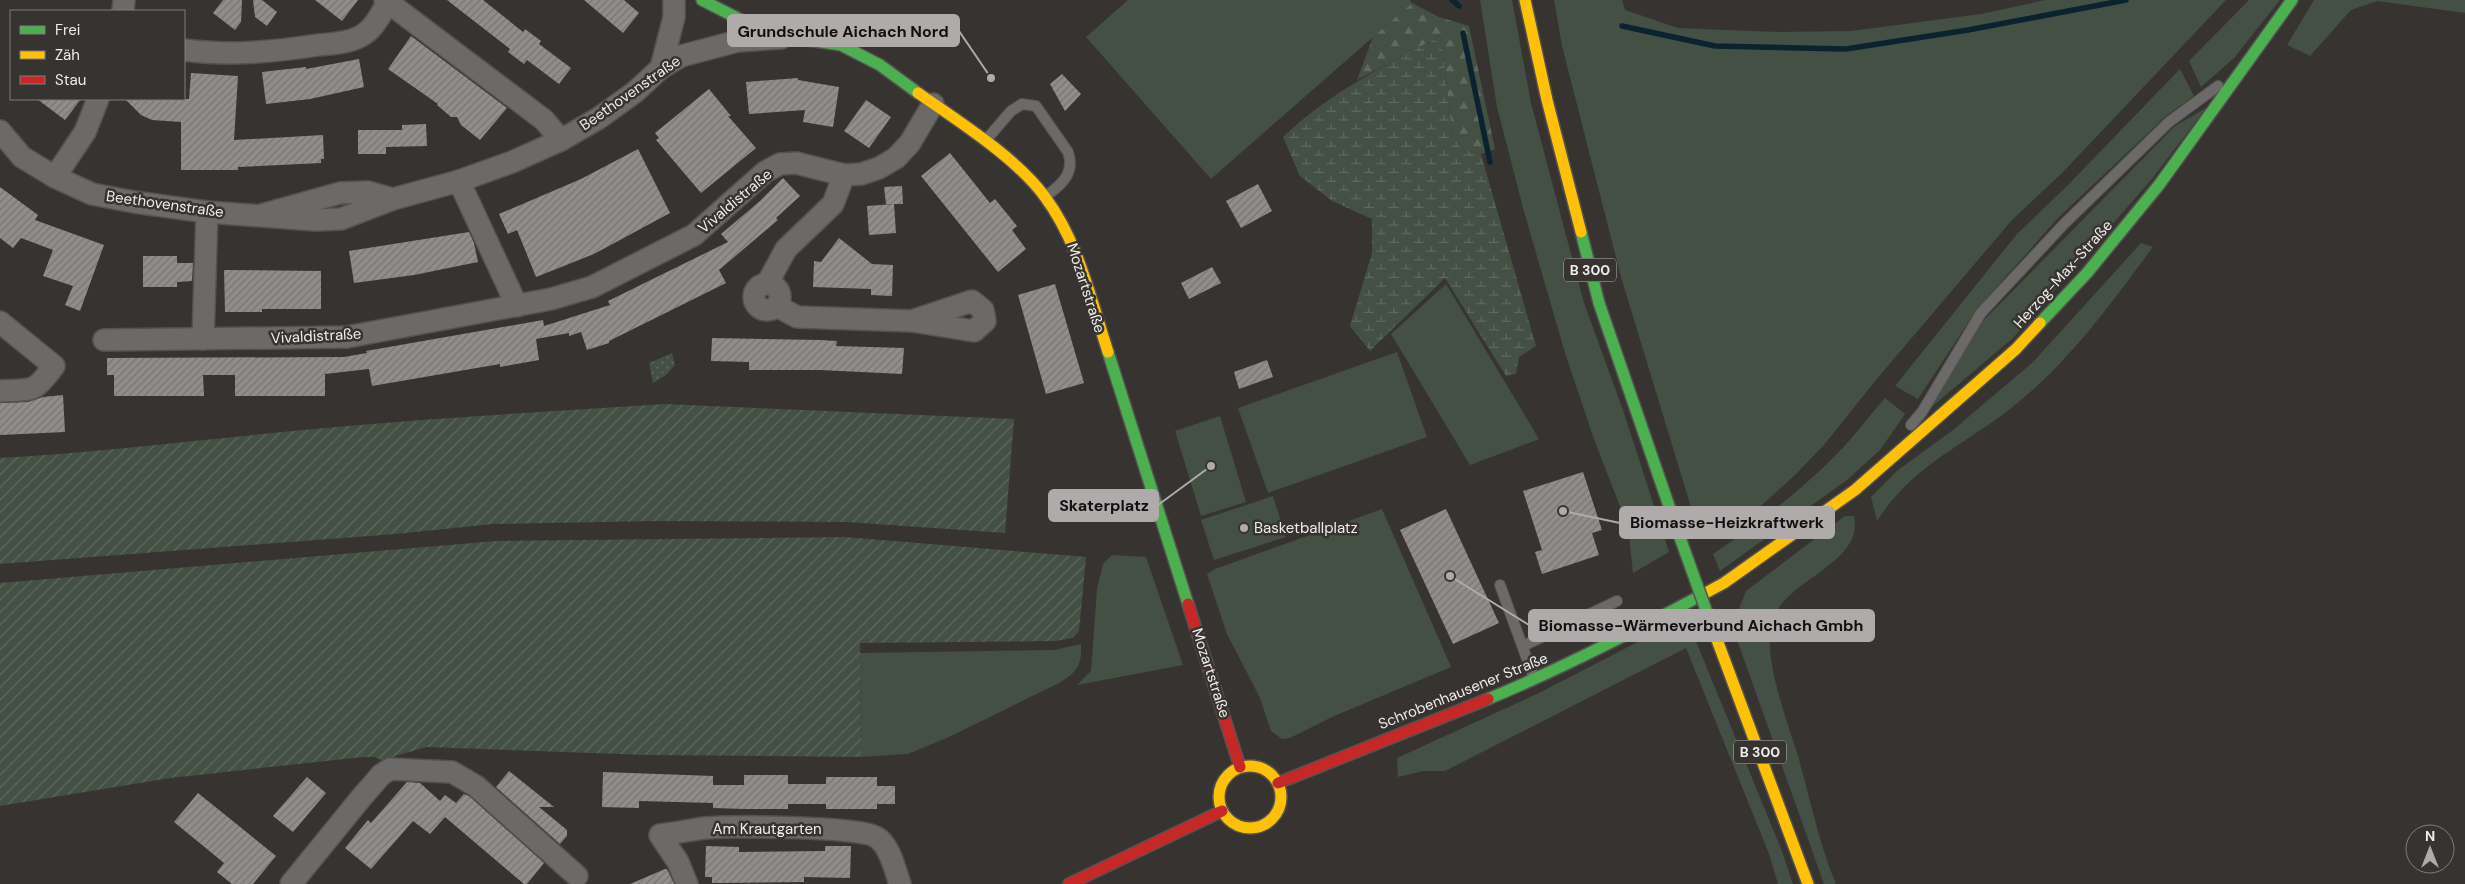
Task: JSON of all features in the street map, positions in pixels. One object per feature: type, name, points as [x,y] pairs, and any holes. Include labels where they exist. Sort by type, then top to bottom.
[{"type":"main road","name":"Mozartstraße","points":[[702,0],[749,24],[788,37],[841,45],[880,65],[985,141],[1018,169],[1045,196],[1070,236],[1240,768]]},
{"type":"main road","name":"B 300","points":[[1525,0],[1546,100],[1599,303],[1710,621],[1808,884]]},
{"type":"main road","name":"Herzog-Max-Straße","points":[[1808,524],[1891,460],[2016,349],[2088,273],[2159,185],[2292,0]]},
{"type":"main road","name":"Schrobenhausener Straße","points":[[1278,784],[1535,680],[1724,583],[1808,524]]},
{"type":"main road","points":[[1252,766],[1262,769],[1271,775],[1278,784],[1280,806],[1274,817],[1264,824],[1248,828],[1237,826],[1222,811],[1218,795],[1222,784],[1228,775],[1240,768],[1252,766]]},
{"type":"main road","points":[[1069,884],[1222,811]]},
{"type":"street","points":[[661,68],[674,17],[674,0]]},
{"type":"street","points":[[185,50],[208,53],[250,53],[336,43],[359,37],[374,26],[387,1],[544,120],[561,140]]},
{"type":"street","name":"Beethovenstraße","points":[[0,131],[22,157],[54,177],[92,194],[207,212],[315,220],[341,219],[393,199],[459,181],[512,162],[561,140],[599,118],[635,92],[661,68],[681,56],[707,47],[738,41],[788,37]]},
{"type":"street","points":[[54,177],[68,160],[85,132],[98,100]]},
{"type":"street","name":"Vivaldistraße","points":[[104,340],[347,337],[551,300],[592,287],[694,235],[765,172],[780,164],[796,163],[844,175],[861,174],[879,168],[896,158],[910,143],[933,104]]},
{"type":"street","points":[[844,175],[833,204],[786,249],[767,284],[776,287],[780,294],[777,306],[797,317],[912,321]]},
{"type":"street","points":[[459,181],[517,306]]},
{"type":"street","points":[[203,339],[207,212]]},
{"type":"street","points":[[0,322],[54,366],[34,389],[0,391]]},
{"type":"street","points":[[291,884],[361,798],[381,775],[390,769],[452,772],[476,786],[576,876]]},
{"type":"street","name":"Am Krautgarten","points":[[687,884],[678,862],[660,835],[716,828],[838,829],[877,837],[888,851],[900,884]]},
{"type":"lane","points":[[1891,460],[1903,434],[1922,412],[1981,313],[2064,224],[2169,122],[2244,69]]},
{"type":"lane","points":[[985,141],[1011,111],[1022,104],[1036,106],[1068,152],[1071,160],[1071,169],[1060,185],[1045,196]]},
{"type":"lane","points":[[1500,585],[1535,680]]},
{"type":"lane","points":[[1524,646],[1617,601]]},
{"type":"green space","points":[[1128,0],[1410,0],[1412,3],[1211,179],[1086,37]]},
{"type":"green space","points":[[1480,0],[1512,0],[1531,103],[1584,303],[1623,410],[1669,552],[1633,573],[1628,527],[1594,439],[1565,353],[1523,208],[1497,107]]},
{"type":"green space","points":[[1554,0],[1622,0],[1625,10],[1678,28],[1778,32],[1851,31],[1981,14],[2045,0],[2226,0],[2062,173],[2012,220],[1876,380],[1824,445],[1763,504],[1716,539],[1697,527],[1621,277],[1562,46]]},
{"type":"green space","points":[[2249,0],[2280,0],[2234,58],[2201,87],[2189,61]]},
{"type":"green space","points":[[2314,0],[2465,0],[2465,13],[2377,1],[2351,10],[2310,56],[2287,45]]},
{"type":"green space","points":[[1412,3],[1439,17],[1469,26],[1495,149],[1481,154],[1460,149],[1452,134],[1441,36],[1357,80],[1373,37]]},
{"type":"green space","points":[[1441,36],[1452,134],[1461,149],[1481,154],[1536,346],[1519,357],[1516,374],[1506,376],[1445,278],[1370,351],[1350,326],[1372,253],[1372,219],[1332,201],[1300,176],[1283,137],[1338,93]]},
{"type":"green space","points":[[2180,69],[2194,96],[2166,116],[2060,216],[1977,309],[1918,399],[1895,386],[2017,234],[2067,186]]},
{"type":"green space","points":[[2206,108],[2152,179],[2013,338],[1927,411],[1983,321],[2175,126]]},
{"type":"green space","points":[[2141,243],[2153,247],[2104,312],[2069,354],[2031,392],[2010,409],[1922,471],[1891,502],[1877,521],[1871,497],[1898,470],[1953,430],[2033,362]]},
{"type":"green space","points":[[1446,284],[1539,439],[1470,465],[1391,334]]},
{"type":"green space","points":[[1397,352],[1427,437],[1268,493],[1238,408]]},
{"type":"green space","points":[[672,353],[675,365],[666,375],[653,383],[649,363]]},
{"type":"green space","points":[[1885,398],[1905,414],[1880,450],[1847,480],[1720,571],[1713,554],[1761,520],[1821,470],[1842,449]]},
{"type":"green space","points":[[665,404],[1014,419],[1005,533],[847,522],[657,521],[493,524],[396,534],[0,564],[0,458],[387,423]]},
{"type":"green space","points":[[1220,416],[1246,502],[1201,516],[1175,431]]},
{"type":"green space","name":"Basketballplatz","points":[[1273,496],[1286,537],[1214,560],[1201,520]]},
{"type":"green space","points":[[1382,509],[1451,667],[1332,717],[1290,738],[1282,739],[1271,731],[1260,698],[1227,634],[1207,574],[1215,569]]},
{"type":"green space","points":[[1845,516],[1854,516],[1854,532],[1848,546],[1838,558],[1783,602],[1775,615],[1770,635],[1770,651],[1775,681],[1820,837],[1836,884],[1824,884],[1737,640],[1736,616],[1746,591]]},
{"type":"green space","points":[[845,537],[1086,557],[1079,631],[1073,638],[1055,641],[860,643],[861,757],[647,755],[427,747],[395,756],[385,762],[375,757],[363,757],[170,778],[0,806],[0,583],[496,541]]},
{"type":"green space","points":[[1112,555],[1146,557],[1183,665],[1077,685],[1091,671],[1097,589],[1103,564]]},
{"type":"green space","points":[[1686,617],[1782,851],[1793,884],[1778,884],[1769,854],[1686,648],[1445,771],[1423,771],[1398,777],[1397,758],[1539,693]]},
{"type":"green space","points":[[1081,644],[1081,658],[1077,668],[1059,683],[949,737],[908,754],[861,757],[860,653],[1054,650]]},
{"type":"building","points":[[223,0],[242,0],[241,22],[235,30],[213,13]]},
{"type":"building","points":[[253,0],[262,0],[277,12],[267,26],[255,17]]},
{"type":"building","points":[[315,0],[358,0],[342,21]]},
{"type":"building","points":[[447,0],[483,0],[523,32],[525,29],[541,41],[539,44],[571,68],[559,84],[527,60],[524,64],[508,52],[510,49]]},
{"type":"building","points":[[584,0],[624,0],[639,13],[623,33]]},
{"type":"building","points":[[411,36],[507,108],[480,140],[461,125],[457,117],[451,117],[438,104],[388,69]]},
{"type":"building","points":[[359,59],[364,87],[310,99],[266,104],[262,72],[306,67],[306,69]]},
{"type":"building","points":[[191,73],[238,76],[234,140],[323,135],[324,159],[321,159],[321,163],[238,167],[238,170],[181,170],[181,122],[152,120],[141,115],[126,100],[189,99]]},
{"type":"building","points":[[1062,74],[1081,94],[1065,111],[1050,84]]},
{"type":"building","points":[[798,78],[798,80],[839,87],[833,127],[803,122],[805,110],[749,114],[746,82]]},
{"type":"building","points":[[709,89],[731,116],[728,116],[756,148],[701,193],[656,140],[659,138],[655,133]]},
{"type":"building","points":[[38,100],[80,100],[65,120]]},
{"type":"building","points":[[866,100],[891,117],[869,148],[844,131]]},
{"type":"building","points":[[426,124],[427,146],[386,147],[386,154],[358,154],[358,130],[402,130],[402,125]]},
{"type":"building","points":[[638,149],[670,213],[594,254],[536,277],[517,230],[508,234],[499,214],[581,179]]},
{"type":"building","points":[[950,153],[990,203],[995,199],[1017,226],[1012,230],[1026,249],[998,272],[921,176]]},
{"type":"building","points":[[783,178],[800,196],[776,218],[778,220],[719,270],[726,283],[609,341],[609,343],[587,350],[581,332],[569,336],[569,333],[536,339],[539,360],[500,367],[500,364],[372,386],[369,369],[325,374],[325,396],[235,396],[235,375],[203,375],[204,396],[114,396],[114,375],[107,375],[107,358],[344,357],[367,353],[366,351],[543,320],[544,326],[610,305],[608,301],[728,242],[721,234],[760,201]]},
{"type":"building","points":[[1258,184],[1272,211],[1241,228],[1226,201]]},
{"type":"building","points":[[902,186],[903,204],[886,204],[884,187]]},
{"type":"building","points":[[0,187],[38,215],[35,220],[104,245],[80,311],[65,305],[73,286],[43,276],[53,250],[21,238],[13,248],[0,238]]},
{"type":"building","points":[[894,204],[896,233],[869,235],[867,206]]},
{"type":"building","points":[[469,232],[474,243],[478,262],[414,275],[354,283],[349,251]]},
{"type":"building","points":[[839,238],[872,264],[893,265],[892,296],[871,295],[871,289],[813,287],[814,261],[821,262]]},
{"type":"building","points":[[143,256],[177,256],[177,263],[193,263],[192,281],[177,282],[177,287],[143,287]]},
{"type":"building","points":[[1212,267],[1221,283],[1189,299],[1181,283]]},
{"type":"building","points":[[224,270],[321,271],[321,309],[262,309],[262,312],[225,312]]},
{"type":"building","points":[[1055,284],[1084,383],[1046,394],[1018,295]]},
{"type":"building","points":[[712,338],[820,340],[837,341],[836,346],[904,348],[902,374],[820,370],[749,370],[749,362],[711,361]]},
{"type":"building","points":[[1267,360],[1273,377],[1239,389],[1234,372]]},
{"type":"building","points":[[63,395],[65,432],[0,435],[0,403],[28,402],[43,397]]},
{"type":"building","points":[[1583,472],[1602,530],[1592,533],[1599,555],[1542,574],[1535,552],[1542,550],[1523,491]]},
{"type":"building","points":[[1446,509],[1499,623],[1453,644],[1400,530]]},
{"type":"building","points":[[509,771],[554,807],[539,807],[567,830],[567,836],[560,844],[496,787]]},
{"type":"building","points":[[603,772],[713,776],[713,785],[744,785],[744,775],[788,775],[788,784],[826,784],[826,777],[877,777],[877,786],[895,786],[895,804],[877,804],[877,809],[826,809],[826,804],[788,804],[788,809],[744,809],[713,808],[713,803],[639,801],[639,808],[602,807]]},
{"type":"building","points":[[307,777],[326,793],[293,832],[273,816]]},
{"type":"building","points":[[407,782],[420,783],[440,801],[445,795],[456,803],[464,794],[469,796],[544,863],[527,884],[524,884],[445,817],[430,834],[413,821],[371,869],[345,848],[368,820],[371,823]]},
{"type":"building","points":[[198,793],[276,856],[253,884],[232,884],[217,872],[224,863],[174,822]]},
{"type":"building","points":[[706,846],[739,847],[739,852],[825,851],[825,846],[851,846],[850,878],[804,877],[804,882],[712,883],[712,877],[705,877]]},
{"type":"building","points":[[667,869],[674,884],[630,884]]},
{"type":"waterway","points":[[1452,0],[1459,6]]},
{"type":"waterway","points":[[1622,26],[1715,46],[1846,49],[1968,30],[2126,0]]},
{"type":"waterway","points":[[1463,33],[1490,162]]},
{"type":"traffic: fast","points":[[702,0],[749,24],[788,37],[841,45],[880,65],[918,93]]},
{"type":"traffic: fast","points":[[2040,323],[2087,273],[2159,185],[2292,0]]},
{"type":"traffic: fast","points":[[1581,232],[1599,303],[1678,532]]},
{"type":"traffic: fast","points":[[1108,352],[1188,604]]},
{"type":"traffic: fast","points":[[1678,532],[1710,621]]},
{"type":"traffic: fast","points":[[1488,699],[1595,650],[1700,596]]},
{"type":"traffic: slow","points":[[1525,0],[1547,100],[1581,232]]},
{"type":"traffic: slow","points":[[918,93],[986,141],[1019,169],[1045,197],[1066,232],[1075,252],[1108,352]]},
{"type":"traffic: slow","points":[[1700,596],[1724,583],[1855,490],[2016,349],[2040,323]]},
{"type":"traffic: slow","points":[[1710,621],[1808,884]]},
{"type":"traffic: slow","points":[[1250,766],[1262,768],[1272,775],[1279,785],[1281,797],[1279,809],[1272,819],[1262,826],[1250,828],[1238,826],[1228,819],[1221,809],[1219,797],[1221,785],[1228,775],[1238,768],[1250,766]]},
{"type":"traffic: jam","points":[[1188,604],[1240,767]]},
{"type":"traffic: jam","points":[[1278,783],[1488,699]]},
{"type":"traffic: jam","points":[[1069,884],[1222,811]]},
{"type":"place","name":"Grundschule Aichach Nord","points":[[991,78]]},
{"type":"place","name":"Skaterplatz","points":[[1211,466]]},
{"type":"place","name":"Biomasse-Heizkraftwerk","points":[[1563,511]]},
{"type":"place","name":"Basketballplatz","points":[[1244,528]]},
{"type":"place","name":"Biomasse-Wärmeverbund Aichach Gmbh","points":[[1450,576]]}]
